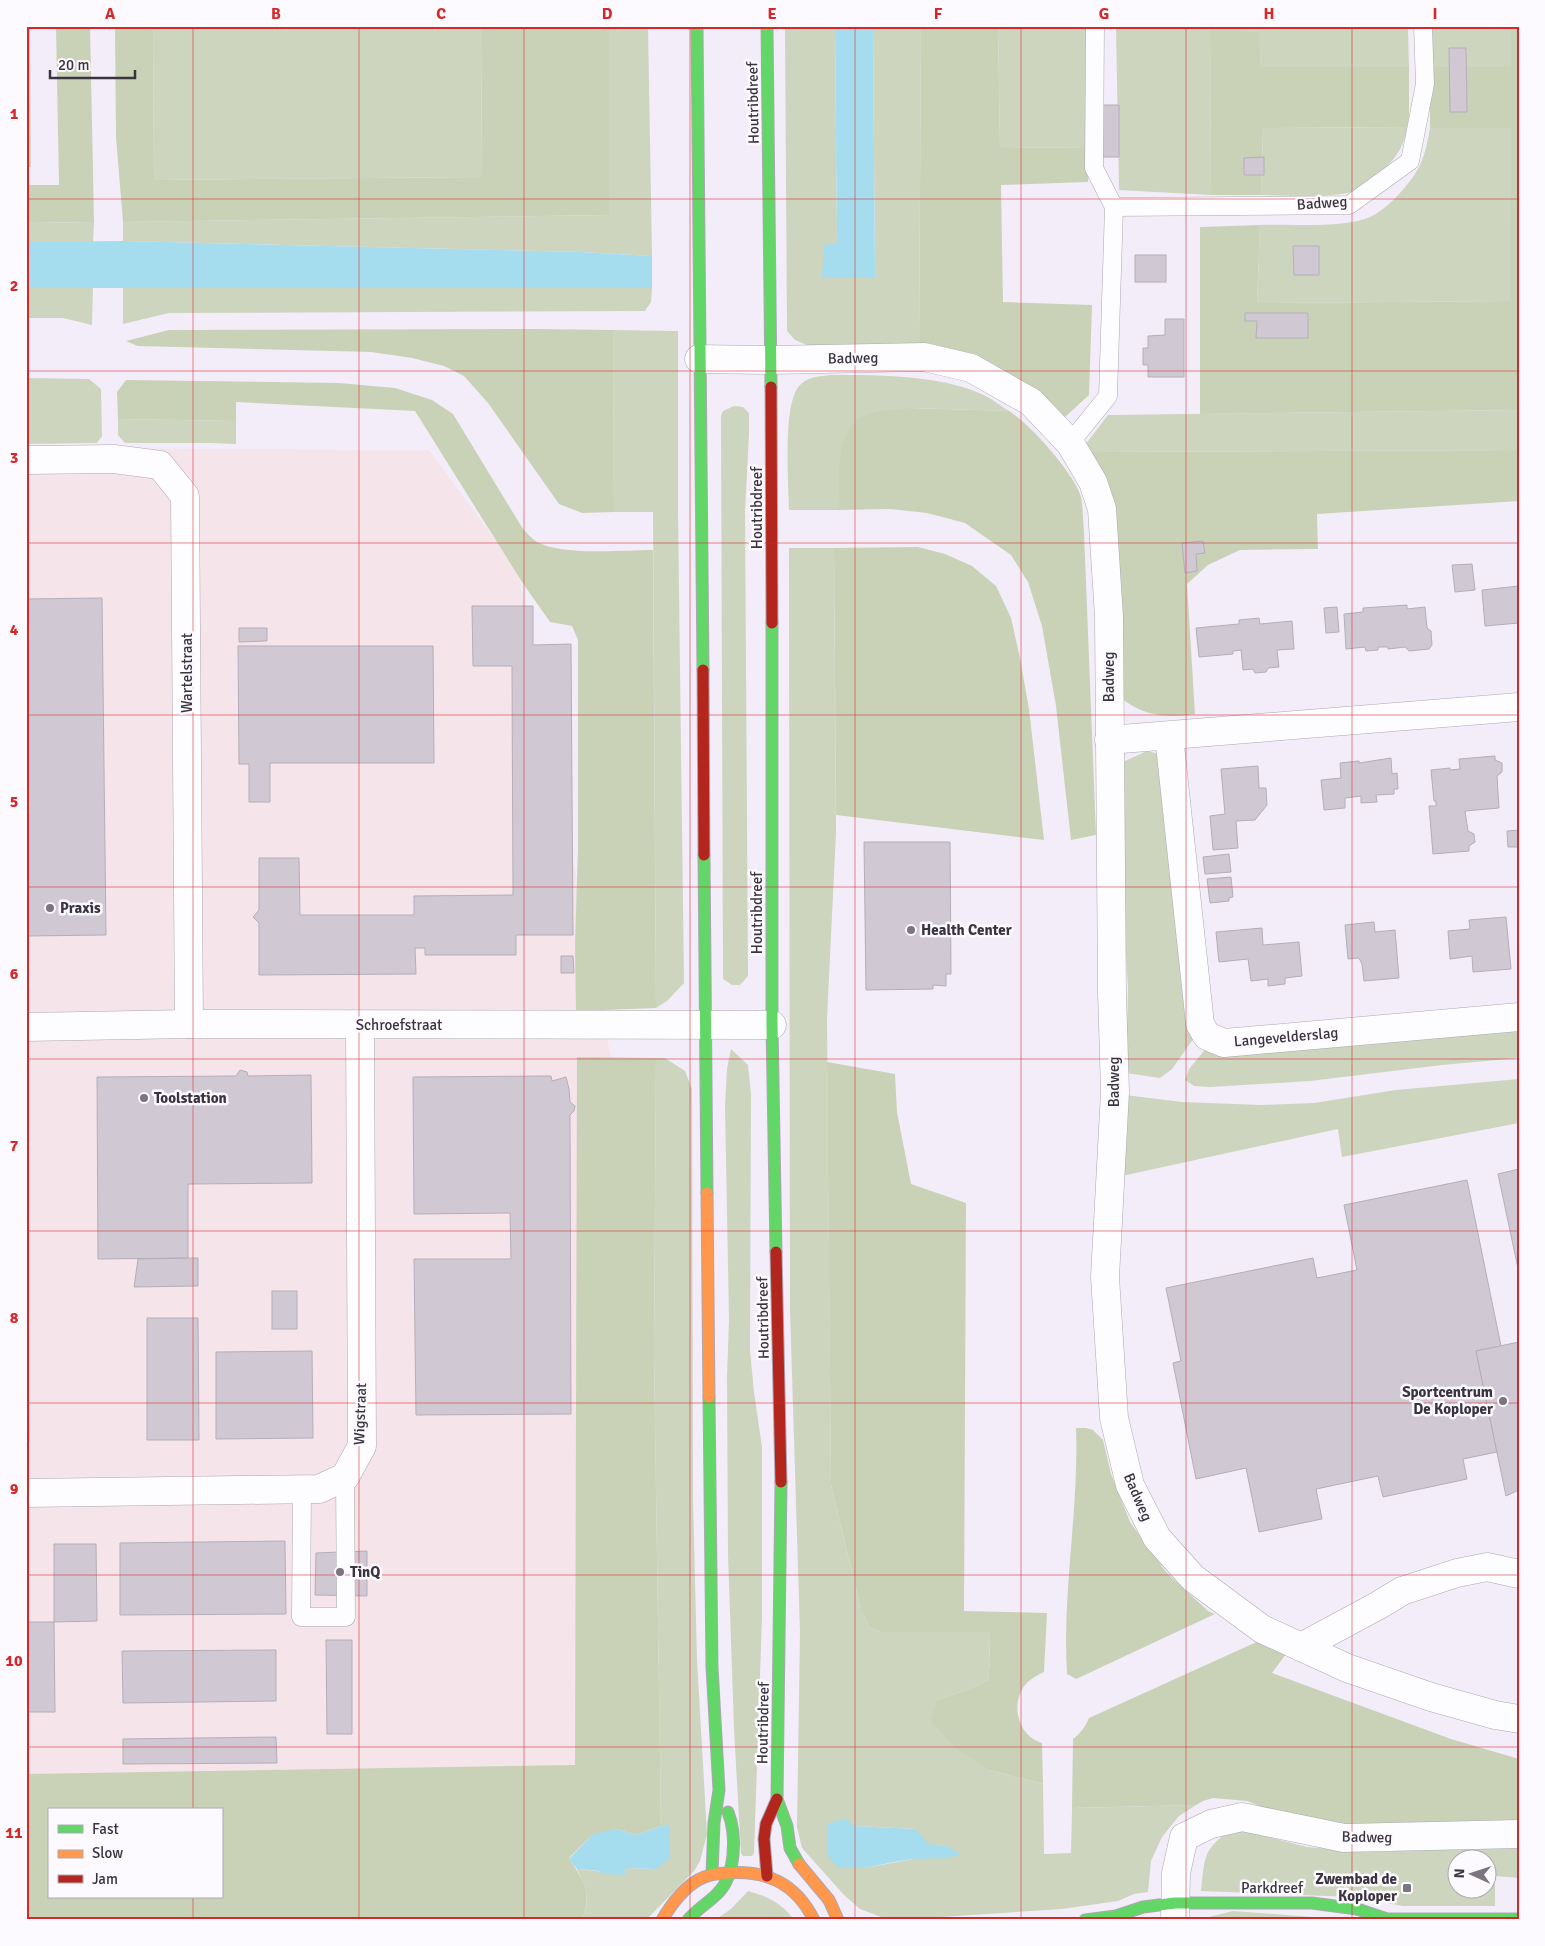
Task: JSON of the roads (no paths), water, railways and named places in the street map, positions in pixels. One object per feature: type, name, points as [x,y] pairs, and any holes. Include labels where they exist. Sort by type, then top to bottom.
[{"type":"main road","points":[[697,26],[712,1667],[719,1790],[714,1823],[712,1874]]},
{"type":"main road","name":"Houtribdreef","points":[[767,26],[772,1025],[781,1509],[777,1800],[787,1826],[788,1842],[792,1855],[803,1869],[821,1886],[834,1908],[838,1920]]},
{"type":"main road","points":[[688,1920],[695,1911],[718,1894],[726,1885],[732,1872],[730,1817],[719,1790]]},
{"type":"main road","name":"Houtribdreef","points":[[767,1876],[764,1845],[766,1824],[777,1800]]},
{"type":"main road","points":[[662,1920],[672,1904],[697,1881],[712,1874],[732,1872],[757,1872],[793,1890],[805,1902],[814,1920]]},
{"type":"main road","name":"Parkdreef","points":[[1085,1920],[1116,1916],[1143,1907],[1175,1912],[1312,1903],[1357,1909],[1387,1918],[1519,1918]]},
{"type":"street","name":"Badweg","points":[[699,359],[770,360],[924,357],[971,368],[1031,402],[1070,443],[1094,482],[1102,509],[1109,617],[1115,1092],[1105,1277],[1114,1418],[1130,1484],[1157,1538],[1193,1578],[1262,1628],[1348,1668],[1431,1698],[1495,1715],[1519,1719]]},
{"type":"street","name":"Wartelstraat","points":[[26,460],[114,459],[160,465],[185,496],[189,1024]]},
{"type":"street","points":[[1110,740],[1519,707]]},
{"type":"street","name":"Langevelderslag","points":[[1169,736],[1200,1024],[1207,1036],[1224,1042],[1519,1017]]},
{"type":"street","name":"Schroefstraat","points":[[26,1027],[189,1024],[772,1025]]},
{"type":"street","name":"Wigstraat","points":[[345,1477],[362,1446],[360,1025]]},
{"type":"street","points":[[26,1493],[302,1490],[319,1489],[345,1477]]},
{"type":"street","points":[[1300,1646],[1402,1591],[1457,1573],[1488,1568],[1519,1574]]},
{"type":"street","name":"Badweg","points":[[1175,1912],[1176,1873],[1184,1837],[1211,1824],[1242,1817],[1344,1838],[1519,1834]]},
{"type":"lane","points":[[1070,443],[1108,396],[1114,207],[1094,168],[1095,26]]},
{"type":"lane","name":"Badweg","points":[[1114,207],[1349,205],[1410,161],[1425,84],[1423,26]]},
{"type":"lane","points":[[302,1490],[301,1617],[346,1617],[345,1477]]},
{"type":"water","points":[[835,26],[873,26],[875,278],[822,278],[824,245],[837,243]]},
{"type":"water","points":[[123,241],[582,252],[652,256],[652,288],[26,288],[26,242]]},
{"type":"water","points":[[846,1818],[854,1826],[916,1829],[928,1844],[946,1846],[962,1854],[947,1858],[913,1859],[865,1868],[838,1868],[828,1856],[828,1824]]},
{"type":"water","points":[[661,1826],[670,1826],[669,1859],[656,1869],[626,1868],[625,1875],[601,1874],[600,1871],[577,1869],[569,1859],[593,1834],[617,1829],[635,1835]]},
{"type":"place","name":"Praxis","points":[[50,908]]},
{"type":"place","name":"Health Center","points":[[911,930]]},
{"type":"place","name":"Toolstation","points":[[144,1098]]},
{"type":"place","name":"Sportcentrum De Koploper","points":[[1503,1401]]},
{"type":"place","name":"TinQ","points":[[340,1572]]},
{"type":"place","name":"Zwembad de Koploper","points":[[1407,1888]]}]
